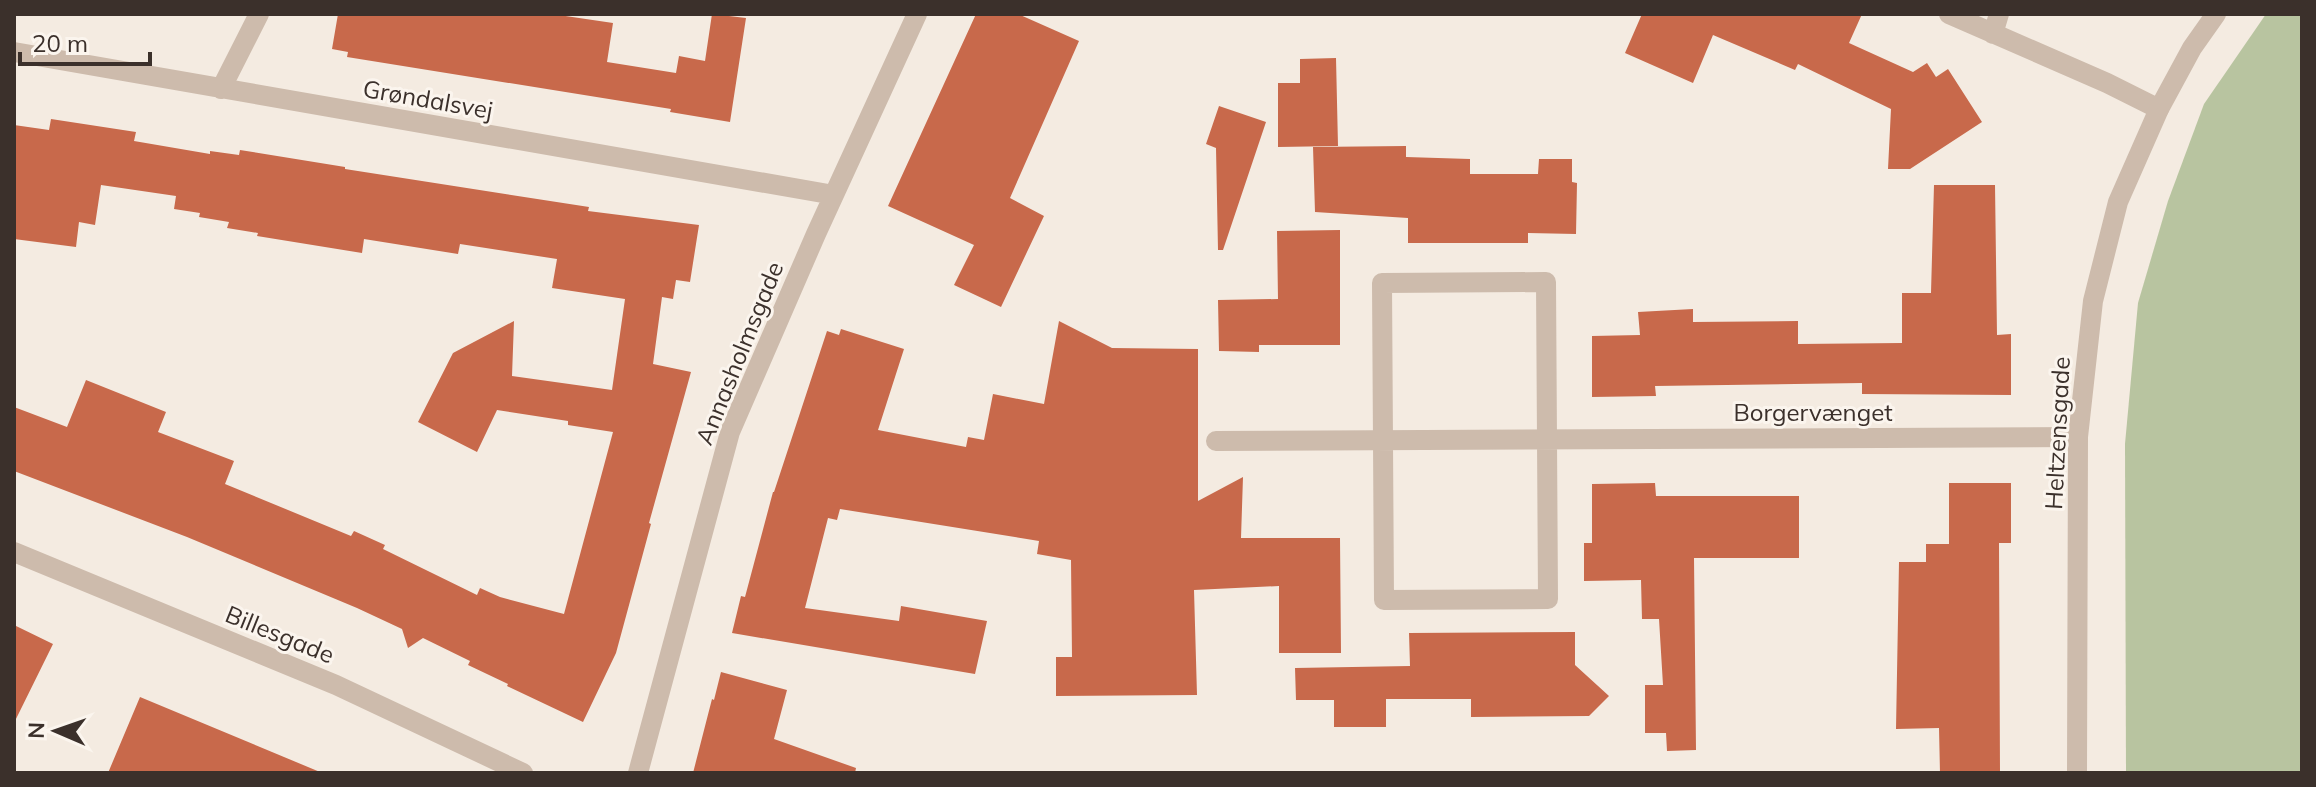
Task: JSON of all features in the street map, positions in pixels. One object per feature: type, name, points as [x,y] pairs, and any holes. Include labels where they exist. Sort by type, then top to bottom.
[{"type":"street","points":[[221,89],[259,14]]},
{"type":"street","name":"Annasholmsgade","points":[[638,773],[730,432],[917,14]]},
{"type":"street","points":[[1949,14],[1996,24],[2159,109]]},
{"type":"street","name":"Heltzensgade","points":[[2077,773],[2078,437],[2093,301],[2118,202],[2159,109],[2192,48],[2216,14]]},
{"type":"street","name":"Grøndalsvej","points":[[14,52],[834,195]]},
{"type":"street","points":[[1546,282],[1548,599],[1384,600],[1383,440],[1382,283],[1546,282]]},
{"type":"street","name":"Borgervænget","points":[[1216,441],[2078,437]]},
{"type":"street","name":"Billesgade","points":[[14,552],[336,685],[523,773]]},
{"type":"green space","points":[[2266,14],[2302,14],[2302,773],[2126,773],[2125,444],[2138,303],[2168,201],[2204,104]]},
{"type":"building","points":[[338,14],[552,14],[613,23],[607,62],[676,73],[679,56],[705,61],[712,14],[746,18],[730,122],[670,112],[671,109],[347,57],[348,52],[332,49]]},
{"type":"building","points":[[976,14],[1018,14],[1079,41],[1010,198],[1044,216],[1001,307],[954,285],[974,245],[888,206]]},
{"type":"building","points":[[1642,14],[1862,14],[1849,43],[1913,72],[1927,63],[1936,77],[1948,69],[1982,122],[1910,169],[1888,169],[1891,109],[1798,64],[1795,70],[1713,35],[1693,83],[1625,53]]},
{"type":"building","points":[[1336,58],[1338,146],[1278,147],[1278,83],[1300,83],[1300,59]]},
{"type":"building","points":[[1219,106],[1266,122],[1223,250],[1218,250],[1216,148],[1206,144]]},
{"type":"building","points":[[51,119],[136,132],[134,141],[210,154],[210,151],[239,155],[240,150],[589,207],[588,211],[699,225],[690,282],[676,280],[673,299],[662,297],[653,364],[691,372],[616,653],[583,722],[507,686],[468,665],[470,661],[423,638],[408,648],[402,629],[357,608],[187,537],[14,471],[14,407],[67,427],[86,380],[166,412],[158,432],[234,461],[225,484],[351,536],[354,531],[385,545],[383,549],[477,595],[480,588],[500,597],[564,614],[613,432],[568,425],[568,421],[497,410],[477,452],[418,422],[453,353],[514,321],[512,376],[612,390],[625,299],[552,288],[557,259],[460,244],[458,254],[364,239],[362,253],[257,236],[258,233],[227,228],[229,222],[174,209],[176,196],[101,185],[95,225],[79,222],[76,247],[14,239],[14,125],[49,130]]},
{"type":"building","points":[[1406,146],[1406,157],[1470,159],[1470,174],[1538,174],[1539,159],[1572,159],[1572,182],[1577,183],[1576,234],[1528,233],[1528,243],[1408,243],[1408,218],[1315,212],[1313,147]]},
{"type":"building","points":[[1934,185],[1995,185],[1997,335],[2011,334],[2011,395],[1862,394],[1862,383],[1655,386],[1656,396],[1592,397],[1592,336],[1640,335],[1638,312],[1693,309],[1693,322],[1798,321],[1798,344],[1902,343],[1902,293],[1931,293]]},
{"type":"building","points":[[1340,230],[1340,345],[1259,345],[1259,352],[1219,351],[1218,300],[1278,299],[1277,231]]},
{"type":"building","points":[[1059,321],[1112,348],[1198,349],[1198,501],[1243,477],[1241,538],[1340,538],[1341,653],[1279,653],[1279,586],[1194,590],[1197,695],[1056,696],[1056,657],[1072,657],[1071,560],[1037,554],[1039,541],[840,509],[837,520],[828,518],[805,608],[899,621],[901,606],[987,621],[975,674],[732,633],[741,596],[745,597],[773,492],[827,331],[839,335],[841,329],[904,349],[878,430],[966,447],[968,437],[984,440],[993,394],[1044,404]]},
{"type":"building","points":[[1655,483],[1656,496],[1799,496],[1799,558],[1694,558],[1696,750],[1667,751],[1666,733],[1645,733],[1645,685],[1663,685],[1659,619],[1642,619],[1641,580],[1584,581],[1584,543],[1592,543],[1592,484]]},
{"type":"building","points":[[1949,483],[2011,483],[2011,543],[1999,543],[2000,773],[1940,773],[1939,728],[1896,729],[1899,562],[1926,562],[1926,544],[1949,544]]},
{"type":"building","points":[[14,625],[53,644],[14,723]]},
{"type":"building","points":[[1575,632],[1575,665],[1609,696],[1589,716],[1471,717],[1471,699],[1386,699],[1386,727],[1334,727],[1334,700],[1296,700],[1295,668],[1410,666],[1409,633]]},
{"type":"building","points":[[721,672],[787,690],[774,739],[856,768],[855,773],[693,773]]},
{"type":"building","points":[[140,697],[320,772],[320,773],[108,773]]}]
